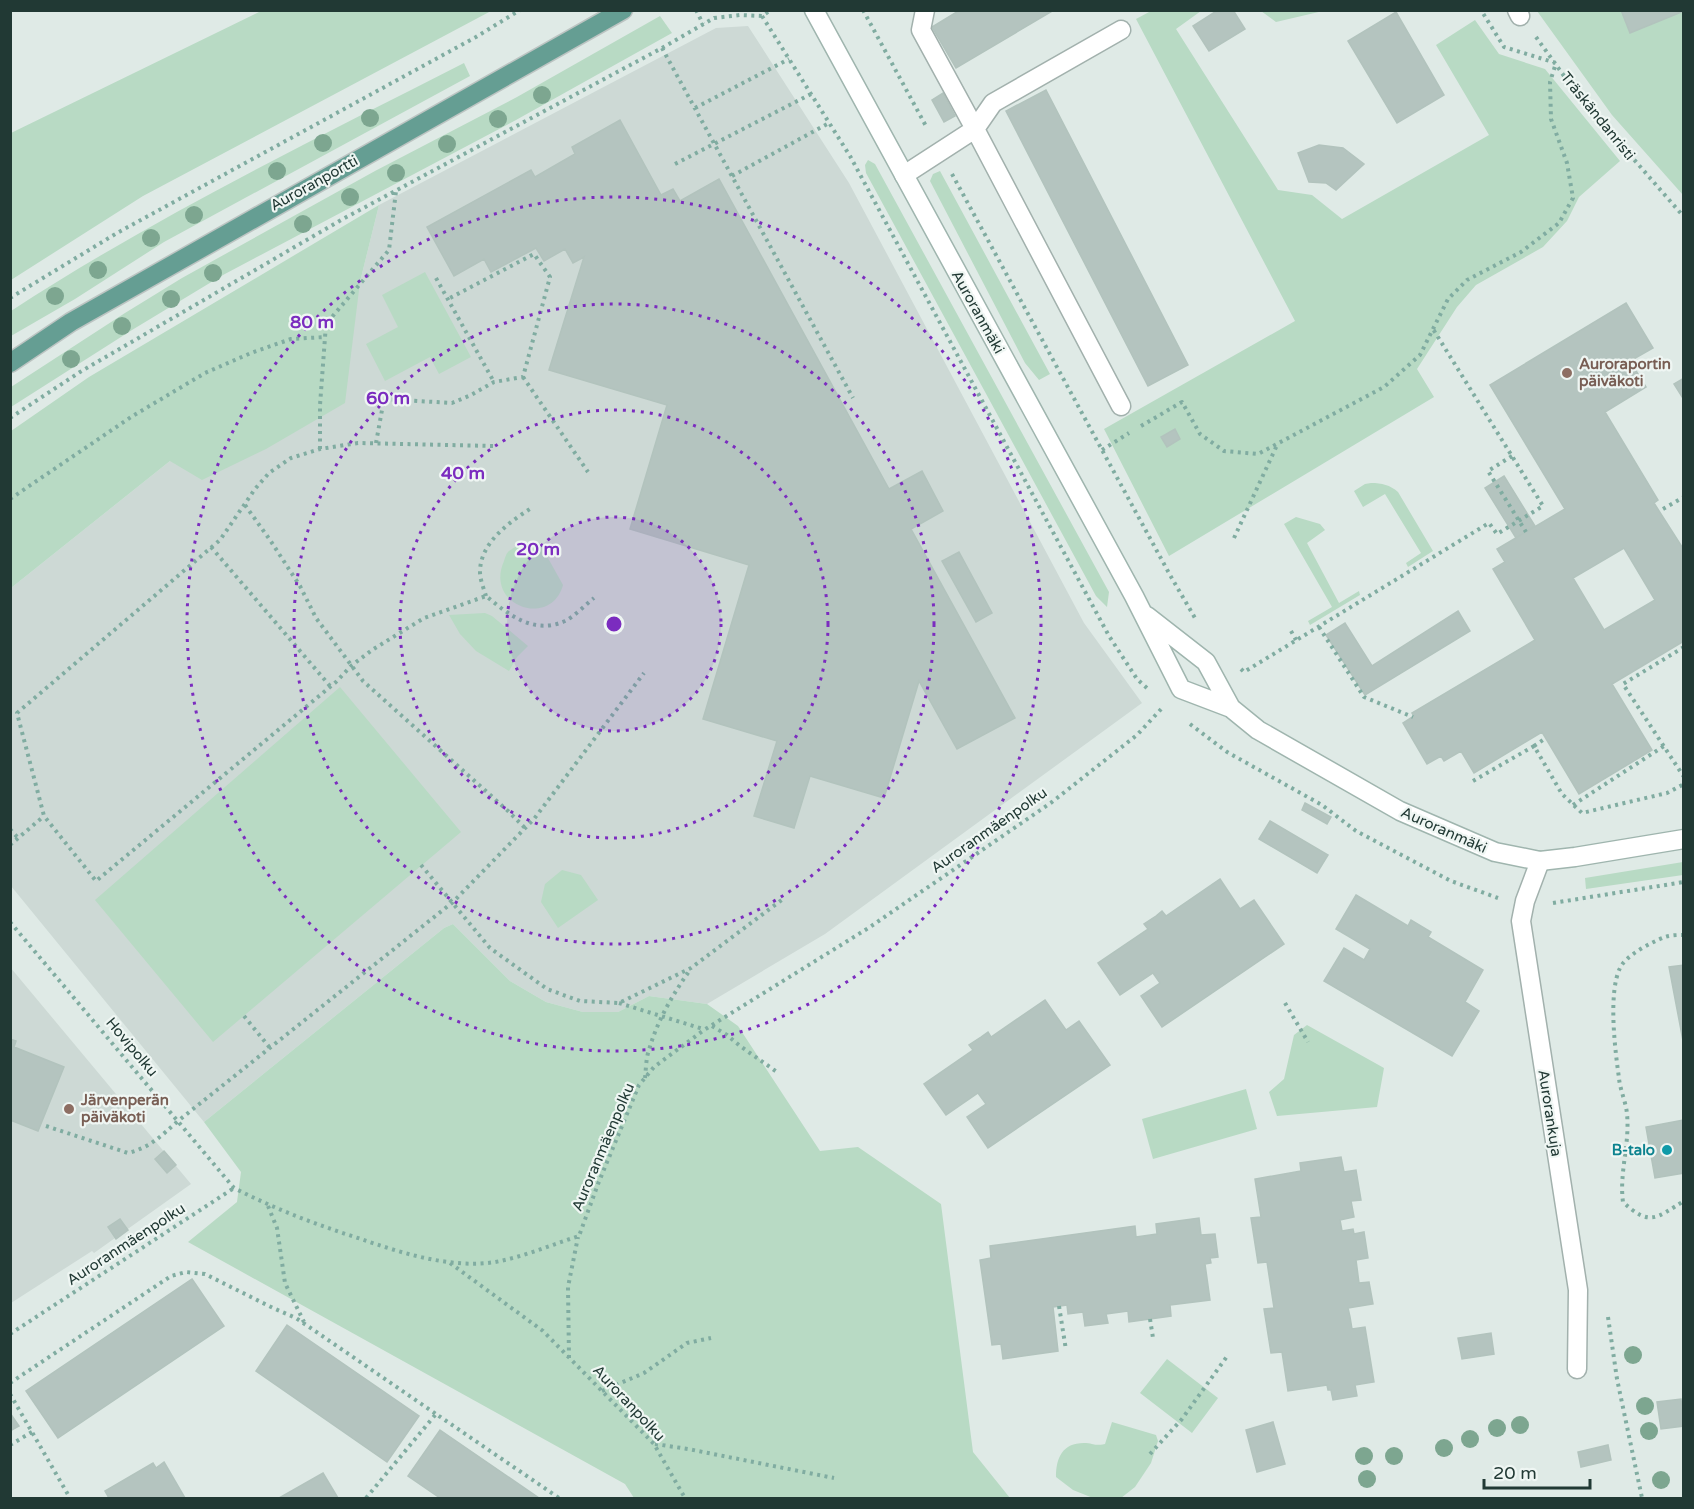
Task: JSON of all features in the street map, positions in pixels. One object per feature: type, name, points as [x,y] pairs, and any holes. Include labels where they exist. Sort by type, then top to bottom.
[{"type":"main road","name":"Auroranportti","points":[[10,363],[71,322],[623,10]]},
{"type":"main road","name":"Auroranmäki","points":[[814,10],[1143,613],[1181,689],[1231,708],[1258,730],[1400,811],[1495,852],[1540,861],[1683,839]]},
{"type":"main road","points":[[925,10],[921,30],[1121,406]]},
{"type":"main road","points":[[904,175],[975,129],[993,103],[1121,30]]},
{"type":"main road","name":"Auroranmäki","points":[[1143,613],[1206,662],[1231,708]]},
{"type":"main road","name":"Aurorankuja","points":[[1540,861],[1525,902],[1521,921],[1578,1290],[1577,1369]]},
{"type":"path","points":[[10,297],[117,233],[520,10]]},
{"type":"path","points":[[696,10],[703,24]]},
{"type":"path","points":[[10,418],[80,372],[341,220],[714,18],[740,15],[762,16],[771,10]]},
{"type":"path","points":[[863,10],[1170,575],[1198,622]]},
{"type":"path","name":"Träskändanristi","points":[[1519,13],[1577,94],[1683,217]]},
{"type":"path","points":[[762,16],[850,156],[1109,636],[1137,679],[1151,692]]},
{"type":"path","points":[[662,48],[854,398]]},
{"type":"path","points":[[695,108],[789,59]]},
{"type":"path","points":[[1102,450],[1182,402],[1200,434],[1224,451],[1258,454],[1384,387],[1420,355],[1448,299],[1467,280],[1521,252],[1559,223],[1573,198],[1567,163],[1551,119],[1550,82],[1556,63]]},
{"type":"path","points":[[675,164],[811,94]]},
{"type":"path","points":[[732,176],[829,123]]},
{"type":"path","points":[[320,449],[320,405],[326,324],[389,250],[396,190]]},
{"type":"path","points":[[448,299],[534,254],[550,277],[523,376],[588,472]]},
{"type":"path","points":[[436,278],[494,382]]},
{"type":"path","points":[[1235,665],[1245,672],[1489,523],[1497,534],[1543,506],[1433,329]]},
{"type":"path","points":[[10,499],[131,417],[205,373],[291,339],[325,336]]},
{"type":"path","points":[[376,443],[384,399],[452,403],[494,382],[523,376]]},
{"type":"path","points":[[486,596],[424,618],[372,650],[96,881],[44,816],[17,713],[220,540],[255,489],[269,473],[291,458],[320,449],[358,443],[493,446]]},
{"type":"path","points":[[1234,538],[1278,443]]},
{"type":"path","points":[[1512,456],[1488,471],[1526,532]]},
{"type":"path","points":[[1663,509],[1683,497]]},
{"type":"path","points":[[244,505],[300,586],[316,618],[363,681],[525,828]]},
{"type":"path","points":[[533,507],[510,522],[493,540],[482,558],[480,573],[486,596],[506,613],[537,626],[551,626],[567,620],[594,598]]},
{"type":"path","points":[[211,548],[330,686]]},
{"type":"path","points":[[1319,627],[1364,697],[1413,717]]},
{"type":"path","points":[[1291,631],[1296,640]]},
{"type":"path","points":[[1683,647],[1623,684],[1683,777]]},
{"type":"path","points":[[46,1126],[128,1153],[141,1150],[156,1142],[178,1120],[453,902],[534,819],[644,673]]},
{"type":"path","name":"Auroranmäenpolku","points":[[579,1236],[639,1085],[654,1067],[704,1030],[870,927],[1052,802],[1137,735],[1165,705],[1158,699]]},
{"type":"path","points":[[1182,718],[1227,752],[1322,805],[1356,831],[1450,881],[1500,899],[1547,904],[1683,882]]},
{"type":"path","points":[[1473,781],[1546,738]]},
{"type":"path","points":[[1533,746],[1562,794],[1582,813],[1667,793],[1683,784]]},
{"type":"path","points":[[1573,805],[1664,746]]},
{"type":"path","points":[[10,845],[44,816]]},
{"type":"path","points":[[10,829],[18,839]]},
{"type":"path","points":[[421,865],[490,948],[547,988],[580,1000],[618,1003],[704,1030]]},
{"type":"path","points":[[618,1003],[691,968],[783,899]]},
{"type":"path","name":"Hovipolku","points":[[10,922],[234,1188]]},
{"type":"path","points":[[1683,935],[1667,936],[1638,951],[1620,966],[1614,990],[1619,1080],[1627,1115],[1626,1150],[1621,1186],[1623,1202],[1633,1211],[1650,1218],[1664,1214],[1683,1201]]},
{"type":"path","points":[[645,1078],[648,1051],[662,1016],[691,968]]},
{"type":"path","points":[[1285,1003],[1308,1042]]},
{"type":"path","points":[[244,1016],[270,1048]]},
{"type":"path","points":[[711,1026],[777,1072]]},
{"type":"path","points":[[234,1188],[268,1206],[313,1224],[390,1249],[449,1263],[494,1262],[579,1236]]},
{"type":"path","name":"Auroranmäenpolku","points":[[10,1334],[234,1188]]},
{"type":"path","points":[[268,1206],[277,1228],[285,1283],[304,1323]]},
{"type":"path","points":[[569,1358],[568,1287],[579,1236]]},
{"type":"path","name":"Auroranpolku","points":[[449,1263],[543,1331],[654,1444],[685,1498]]},
{"type":"path","points":[[10,1383],[171,1276],[186,1272],[205,1274],[304,1323],[559,1498]]},
{"type":"path","points":[[1059,1306],[1066,1350]]},
{"type":"path","points":[[1150,1319],[1153,1338]]},
{"type":"path","points":[[602,1391],[644,1373],[687,1343],[711,1338]]},
{"type":"path","points":[[1150,1454],[1182,1419],[1228,1355]]},
{"type":"path","points":[[10,1394],[70,1498]]},
{"type":"path","points":[[366,1498],[436,1414]]},
{"type":"path","points":[[10,1445],[32,1432]]},
{"type":"path","points":[[654,1444],[834,1478]]},
{"type":"shaded area","points":[[748,26],[849,183],[1084,623],[1142,703],[825,934],[707,1004],[649,996],[618,1012],[583,1012],[546,1002],[510,981],[453,924],[444,928],[204,1122],[11,886],[11,588],[170,461],[360,282],[379,205],[716,28]]},
{"type":"shaded area","name":"Järvenperän päiväkoti","points":[[10,967],[191,1184],[94,1253],[92,1251],[11,1303]]},
{"type":"green space","points":[[261,11],[491,11],[143,196],[11,280],[11,133]]},
{"type":"green space","points":[[1151,11],[1201,11],[1176,29],[1278,190],[1312,195],[1342,219],[1489,135],[1436,45],[1475,20],[1499,54],[1545,69],[1620,161],[1579,197],[1567,221],[1543,247],[1476,285],[1457,307],[1417,369],[1434,397],[1169,556],[1104,429],[1295,321],[1136,19]]},
{"type":"green space","points":[[1261,11],[1323,11],[1276,22]]},
{"type":"green space","points":[[1537,11],[1683,11],[1683,195],[1612,115]]},
{"type":"green space","points":[[660,16],[672,33],[516,120],[223,275],[11,407],[11,387],[182,278],[375,171],[517,97]]},
{"type":"green space","points":[[464,63],[470,76],[164,242],[75,299],[11,336],[11,311],[66,277],[234,181]]},
{"type":"green space","points":[[868,160],[875,164],[1109,592],[1107,607],[1096,596],[866,173],[865,165]]},
{"type":"green space","points":[[940,171],[1050,374],[1039,380],[1025,363],[930,181],[933,174]]},
{"type":"green space","points":[[379,205],[360,282],[345,403],[266,449],[202,480],[170,461],[11,588],[11,431],[89,377]]},
{"type":"green space","points":[[425,272],[471,357],[439,374],[430,357],[385,381],[366,344],[398,327],[382,295]]},
{"type":"green space","points":[[1371,483],[1386,485],[1398,492],[1433,551],[1408,567],[1406,563],[1421,553],[1385,494],[1363,507],[1354,491]]},
{"type":"green space","points":[[1296,517],[1320,524],[1325,530],[1307,543],[1339,603],[1359,591],[1360,595],[1310,625],[1308,621],[1332,607],[1284,524]]},
{"type":"green space","points":[[524,542],[539,542],[563,585],[556,598],[546,606],[534,609],[511,600],[503,590],[500,577],[506,555]]},
{"type":"green space","points":[[485,613],[492,616],[528,646],[517,657],[509,671],[476,651],[460,634],[449,615]]},
{"type":"green space","points":[[340,687],[461,832],[213,1042],[95,900]]},
{"type":"green space","points":[[1683,862],[1683,875],[1586,889],[1585,878]]},
{"type":"green space","points":[[562,870],[581,875],[598,900],[558,928],[541,902],[545,884]]},
{"type":"green space","points":[[453,924],[510,981],[546,1002],[583,1012],[618,1012],[649,996],[707,1004],[738,1026],[820,1151],[858,1147],[941,1204],[973,1452],[1010,1498],[634,1498],[625,1484],[188,1242],[237,1202],[241,1172],[204,1122],[444,928]]},
{"type":"green space","points":[[1307,1025],[1384,1068],[1377,1107],[1277,1116],[1269,1092],[1284,1079],[1294,1035]]},
{"type":"green space","points":[[1246,1089],[1257,1129],[1153,1159],[1142,1119]]},
{"type":"green space","points":[[1167,1359],[1218,1398],[1192,1433],[1140,1393]]},
{"type":"green space","points":[[1112,1422],[1156,1435],[1158,1441],[1151,1463],[1135,1487],[1121,1498],[1093,1498],[1073,1490],[1056,1477],[1059,1457],[1066,1448],[1078,1443],[1105,1444]]},
{"type":"building","points":[[960,10],[1054,10],[956,68],[932,27]]},
{"type":"building","points":[[1218,10],[1233,10],[1245,29],[1209,51],[1193,26]]},
{"type":"building","points":[[1621,10],[1684,10],[1684,11],[1630,33]]},
{"type":"building","points":[[1396,12],[1444,95],[1397,123],[1348,41]]},
{"type":"building","points":[[1046,90],[1188,365],[1148,386],[1006,111]]},
{"type":"building","points":[[943,93],[955,116],[944,122],[932,100]]},
{"type":"building","points":[[620,120],[661,195],[673,189],[680,201],[719,179],[889,489],[922,471],[943,511],[911,529],[1015,718],[957,749],[919,681],[884,798],[810,776],[794,828],[754,816],[777,741],[703,719],[749,565],[630,529],[667,405],[549,370],[584,257],[573,263],[565,249],[544,261],[536,248],[491,272],[484,259],[454,276],[427,227],[531,170],[535,177],[575,154],[572,147]]},
{"type":"building","points":[[1319,145],[1343,148],[1364,164],[1336,190],[1326,183],[1309,182],[1298,153]]},
{"type":"building","points":[[1626,303],[1653,348],[1630,361],[1646,387],[1605,412],[1658,500],[1654,503],[1684,550],[1684,641],[1612,684],[1652,750],[1579,794],[1542,732],[1474,773],[1461,751],[1444,761],[1441,756],[1427,764],[1403,723],[1414,716],[1412,713],[1535,640],[1493,569],[1505,562],[1497,549],[1565,509],[1490,385]],"holes":[[[1624,548],[1655,600],[1604,630],[1573,578]]]},
{"type":"building","points":[[1684,378],[1684,400],[1674,384]]},
{"type":"building","points":[[1175,429],[1180,439],[1167,447],[1161,437]]},
{"type":"building","points":[[1504,476],[1535,526],[1516,538],[1485,488]]},
{"type":"building","points":[[959,552],[992,613],[976,622],[942,561]]},
{"type":"building","points":[[1458,611],[1470,631],[1365,695],[1326,635],[1345,623],[1372,666]]},
{"type":"building","points":[[1305,803],[1331,817],[1327,824],[1302,810]]},
{"type":"building","points":[[1270,821],[1328,855],[1317,873],[1259,839]]},
{"type":"building","points":[[1220,879],[1240,909],[1254,900],[1284,944],[1162,1027],[1141,996],[1160,983],[1153,973],[1120,995],[1098,963],[1148,929],[1144,924],[1162,911],[1166,916]]},
{"type":"building","points":[[1356,895],[1408,926],[1411,920],[1431,932],[1428,937],[1483,970],[1465,1002],[1479,1011],[1452,1056],[1324,981],[1344,948],[1364,960],[1370,949],[1336,929]]},
{"type":"building","points":[[1684,965],[1684,1046],[1669,967]]},
{"type":"building","points":[[1045,1000],[1066,1030],[1079,1021],[1110,1065],[988,1148],[967,1117],[986,1104],[978,1093],[946,1115],[924,1084],[973,1050],[969,1045],[988,1032],[991,1037]]},
{"type":"building","points":[[10,1039],[16,1041],[14,1047],[64,1067],[38,1131],[10,1120]]},
{"type":"building","name":"B-talo","points":[[1684,1120],[1684,1173],[1655,1178],[1646,1127]]},
{"type":"building","points":[[164,1151],[176,1165],[167,1173],[155,1159]]},
{"type":"building","points":[[1341,1157],[1344,1172],[1356,1170],[1361,1200],[1351,1201],[1354,1217],[1340,1220],[1342,1231],[1353,1229],[1354,1234],[1364,1232],[1368,1258],[1356,1260],[1359,1283],[1369,1282],[1373,1304],[1348,1308],[1352,1329],[1365,1327],[1374,1382],[1355,1385],[1357,1396],[1333,1400],[1331,1390],[1328,1390],[1327,1385],[1288,1391],[1282,1352],[1271,1353],[1264,1309],[1274,1308],[1267,1262],[1258,1263],[1251,1218],[1261,1217],[1255,1179],[1301,1171],[1300,1163]]},
{"type":"building","points":[[1199,1218],[1201,1235],[1215,1234],[1218,1257],[1210,1258],[1211,1263],[1205,1264],[1210,1300],[1170,1305],[1171,1316],[1129,1322],[1128,1311],[1106,1314],[1108,1323],[1085,1326],[1083,1312],[1068,1314],[1067,1305],[1053,1307],[1058,1351],[1003,1359],[1001,1344],[992,1345],[980,1260],[991,1258],[990,1246],[1135,1226],[1136,1237],[1157,1234],[1156,1224]]},
{"type":"building","points":[[120,1219],[128,1230],[116,1239],[108,1227]]},
{"type":"building","points":[[192,1279],[224,1326],[58,1438],[26,1391]]},
{"type":"building","points":[[287,1325],[419,1416],[387,1462],[256,1371]]},
{"type":"building","points":[[1491,1333],[1494,1354],[1462,1359],[1458,1338]]},
{"type":"building","points":[[1681,1399],[1684,1426],[1661,1429],[1657,1402]]},
{"type":"building","points":[[10,1413],[19,1426],[10,1431]]},
{"type":"building","points":[[1273,1422],[1285,1464],[1257,1472],[1246,1430]]},
{"type":"building","points":[[440,1430],[539,1498],[440,1498],[408,1476]]},
{"type":"building","points":[[1608,1445],[1611,1460],[1581,1467],[1578,1452]]},
{"type":"building","points":[[164,1462],[185,1498],[109,1498],[105,1491],[153,1463],[156,1468]]},
{"type":"building","points":[[323,1473],[338,1498],[279,1498]]},
{"type":"place","name":"Auroraportin päiväkoti","points":[[1567,373]]},
{"type":"place","name":"Järvenperän päiväkoti","points":[[69,1109]]},
{"type":"place","name":"B-talo","points":[[1667,1150]]}]
